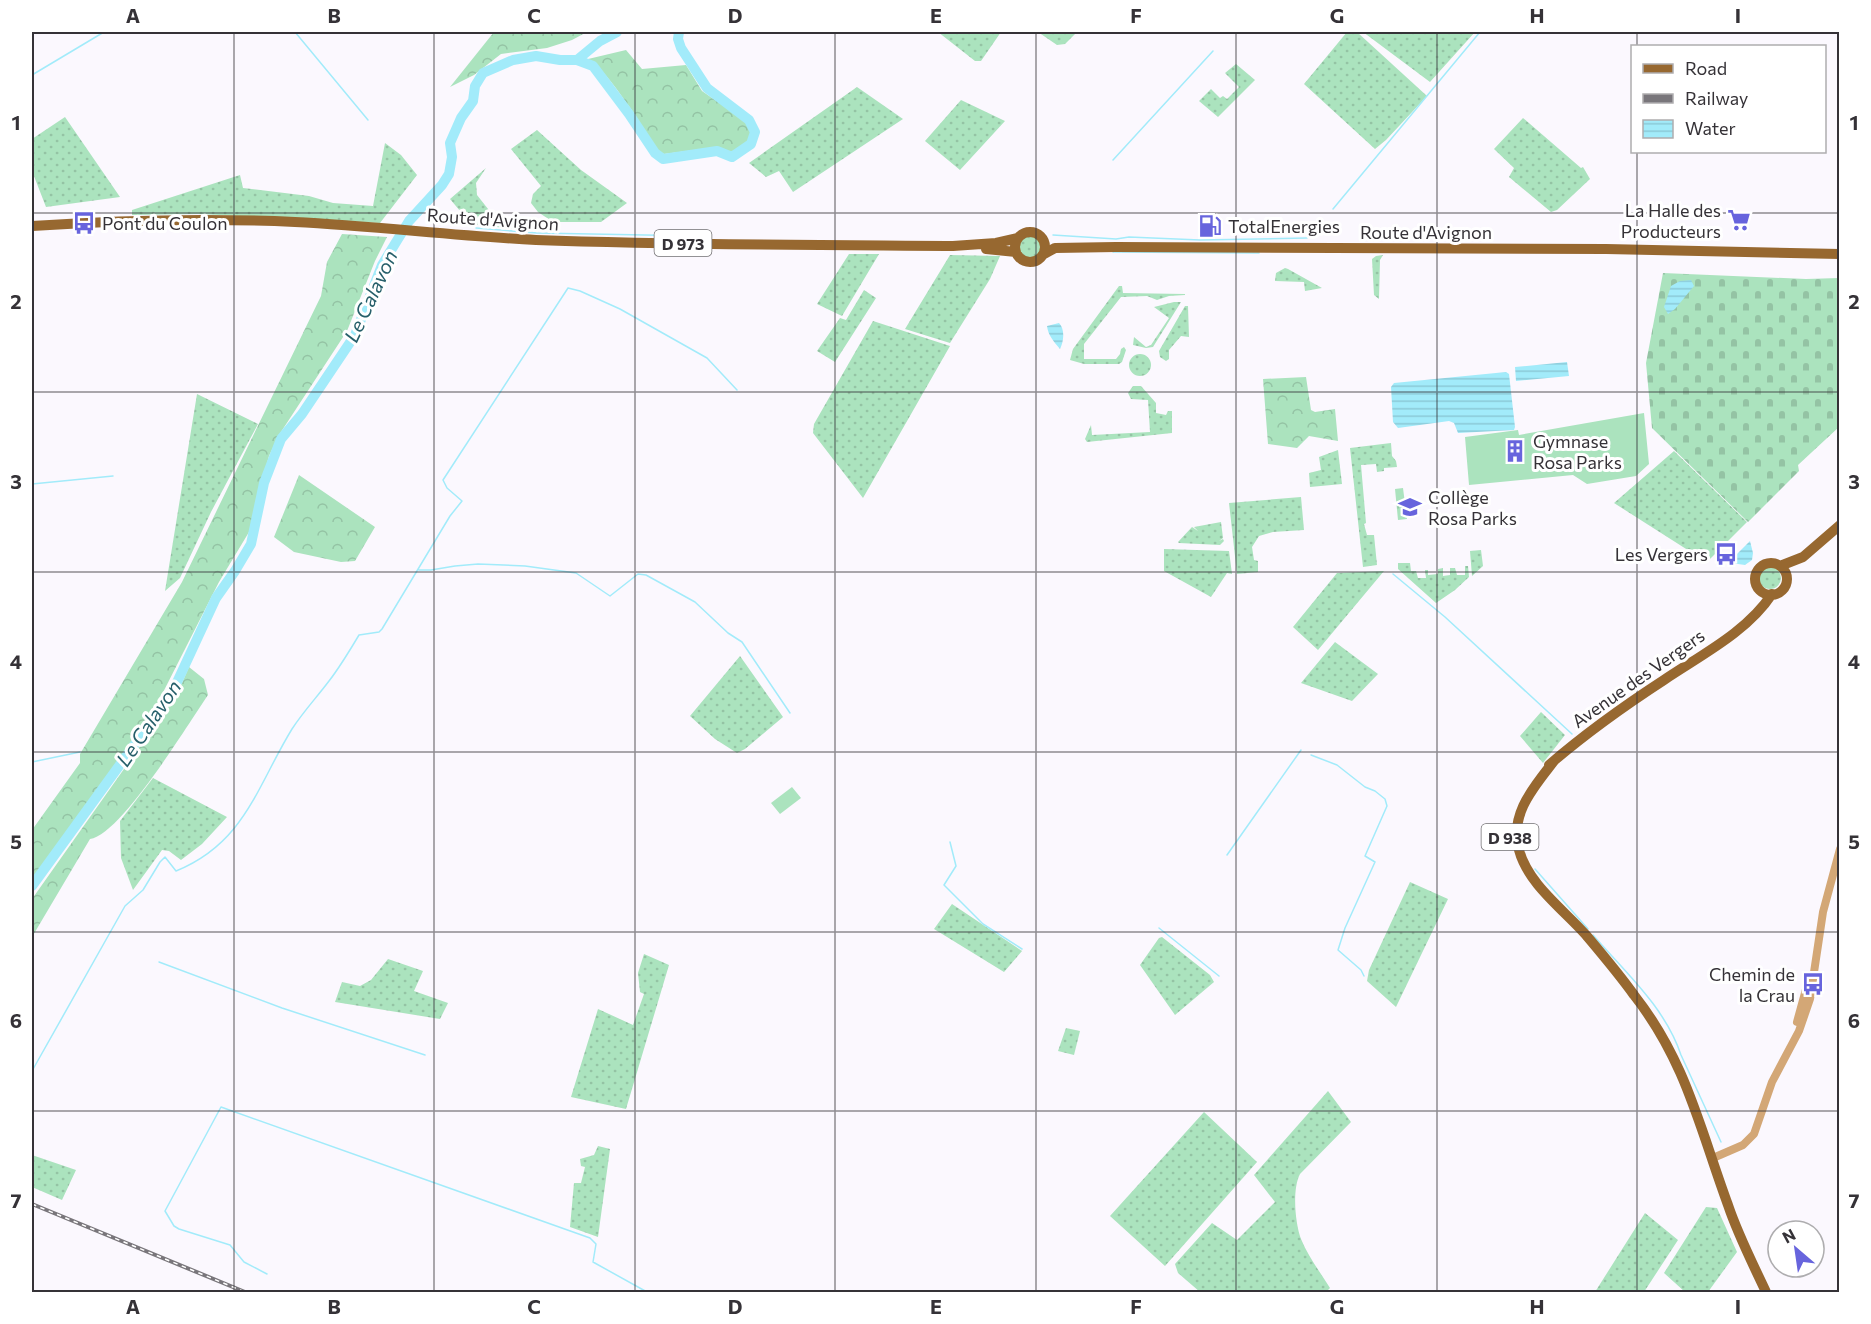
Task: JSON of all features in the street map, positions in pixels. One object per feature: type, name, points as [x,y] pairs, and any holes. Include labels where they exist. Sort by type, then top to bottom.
[{"type":"main road","name":"Route d'Avignon","points":[[32,226],[216,219],[383,228],[536,240],[953,246],[1016,252]]},
{"type":"main road","points":[[1028,231],[1035,232],[1043,238],[1046,246],[1044,254],[1039,259],[1030,262],[1022,259],[1016,252],[1018,238],[1028,231]]},
{"type":"main road","name":"Route d'Avignon","points":[[953,246],[1005,242],[1018,238]]},
{"type":"main road","name":"Route d'Avignon","points":[[1043,238],[1116,247]]},
{"type":"main road","name":"Route d'Avignon","points":[[1044,254],[1055,248],[1116,247],[1664,250],[1756,254],[1839,254]]},
{"type":"main road","name":"D 938","points":[[1759,588],[1755,579],[1758,569],[1768,563],[1780,566],[1803,556],[1839,525]]},
{"type":"main road","name":"D 938","points":[[1772,594],[1782,589],[1786,579],[1795,569],[1822,548],[1839,530]]},
{"type":"main road","points":[[1780,566],[1785,571],[1786,579]]},
{"type":"main road","points":[[1759,588],[1764,593],[1772,594]]},
{"type":"main road","name":"Avenue des Vergers","points":[[1743,625],[1757,604],[1759,588]]},
{"type":"main road","name":"Avenue des Vergers","points":[[1554,761],[1590,730],[1743,625],[1760,610],[1772,594]]},
{"type":"main road","name":"D 938","points":[[1554,761],[1525,801],[1519,816],[1518,848],[1526,866],[1546,893],[1635,996],[1670,1050],[1693,1101],[1732,1219],[1766,1293]]},
{"type":"main road","name":"D 938","points":[[1554,761],[1536,779],[1517,805],[1511,824],[1510,843],[1517,864],[1525,876],[1557,912],[1599,952]]},
{"type":"street","points":[[1713,1158],[1743,1145],[1754,1134],[1772,1082],[1791,1044],[1815,962],[1823,912],[1839,849]]},
{"type":"green space","points":[[494,32],[587,32],[572,40],[547,48],[501,54],[474,75],[450,87]]},
{"type":"green space","points":[[938,32],[1001,32],[981,61],[975,61]]},
{"type":"green space","points":[[1038,32],[1077,32],[1065,44],[1057,45]]},
{"type":"green space","points":[[1347,32],[1357,32],[1427,96],[1375,149],[1304,84]]},
{"type":"green space","points":[[1363,32],[1475,32],[1430,82]]},
{"type":"green space","points":[[626,50],[642,69],[686,65],[702,91],[747,122],[751,132],[748,142],[731,153],[717,147],[664,154],[659,151],[611,82],[588,59]]},
{"type":"green space","points":[[1236,64],[1255,80],[1218,117],[1199,101],[1211,89],[1220,98],[1223,96],[1227,99],[1239,87],[1225,73]]},
{"type":"green space","points":[[857,87],[903,119],[793,192],[779,171],[766,177],[749,163]]},
{"type":"green space","points":[[961,100],[1005,121],[960,170],[925,141]]},
{"type":"green space","points":[[65,117],[120,197],[46,207],[32,171],[32,139]]},
{"type":"green space","points":[[1523,118],[1581,168],[1583,167],[1590,179],[1557,210],[1551,212],[1509,177],[1514,168],[1494,149]]},
{"type":"green space","points":[[537,130],[581,170],[627,203],[601,222],[553,222],[538,212],[531,203],[533,194],[541,186],[511,149]]},
{"type":"green space","points":[[385,143],[401,155],[417,175],[380,223],[198,214],[132,215],[132,210],[240,175],[243,188],[309,196],[333,203],[373,206]]},
{"type":"green space","points":[[486,168],[476,183],[477,195],[492,214],[513,219],[515,229],[471,224],[450,199]]},
{"type":"green space","points":[[342,234],[387,237],[347,331],[279,435],[269,456],[249,532],[219,582],[150,718],[32,879],[32,830],[80,763],[80,754],[182,582],[321,296],[327,262]]},
{"type":"green space","points":[[1026,236],[1034,236],[1041,243],[1041,251],[1034,258],[1026,258],[1019,251],[1019,243]]},
{"type":"green space","points":[[849,254],[879,254],[842,316],[817,304]]},
{"type":"green space","points":[[950,255],[1000,256],[990,279],[950,343],[905,329]]},
{"type":"green space","points":[[1383,255],[1380,260],[1379,299],[1374,295],[1372,259]]},
{"type":"green space","points":[[1285,268],[1322,288],[1305,291],[1304,282],[1275,281],[1276,273]]},
{"type":"green space","points":[[1663,273],[1806,279],[1839,278],[1839,427],[1798,465],[1799,471],[1748,522],[1652,428],[1646,363]]},
{"type":"green space","points":[[1119,286],[1122,286],[1123,293],[1185,295],[1169,296],[1157,300],[1147,296],[1121,297],[1084,344],[1084,359],[1116,359],[1124,347],[1126,350],[1122,362],[1119,364],[1084,364],[1070,360],[1073,349]]},
{"type":"green space","points":[[864,290],[876,298],[835,362],[817,351],[840,318],[846,320]]},
{"type":"green space","points":[[1181,302],[1153,347],[1146,348],[1133,345],[1134,337],[1146,347],[1151,345],[1169,318],[1154,307]]},
{"type":"green space","points":[[1185,306],[1188,306],[1189,337],[1181,336],[1169,350],[1169,359],[1166,361],[1160,357],[1159,351]]},
{"type":"green space","points":[[873,321],[950,346],[863,498],[813,433],[814,424]]},
{"type":"green space","points":[[1140,354],[1148,357],[1151,365],[1148,373],[1140,376],[1132,373],[1129,365],[1132,357]]},
{"type":"green space","points":[[1306,377],[1311,410],[1315,412],[1335,409],[1338,441],[1309,436],[1297,448],[1268,444],[1263,379]]},
{"type":"green space","points":[[1133,386],[1141,386],[1156,403],[1156,413],[1166,415],[1168,411],[1172,411],[1172,433],[1087,442],[1085,439],[1091,425],[1092,435],[1150,432],[1148,400],[1131,399],[1128,393]]},
{"type":"green space","points":[[197,394],[258,424],[211,512],[180,578],[165,591]]},
{"type":"green space","points":[[1644,413],[1649,464],[1636,476],[1587,484],[1573,475],[1469,485],[1465,437],[1518,430],[1519,435]]},
{"type":"green space","points":[[1391,443],[1392,456],[1397,467],[1384,468],[1384,471],[1377,472],[1376,464],[1361,465],[1366,523],[1364,524],[1367,535],[1374,535],[1377,565],[1363,567],[1350,448]]},
{"type":"green space","points":[[1338,450],[1342,484],[1310,487],[1309,473],[1321,470],[1319,457]]},
{"type":"green space","points":[[1674,451],[1747,522],[1709,560],[1694,554],[1614,503]]},
{"type":"green space","points":[[299,475],[375,527],[355,561],[341,562],[294,552],[274,537]]},
{"type":"green space","points":[[1403,488],[1407,519],[1398,520],[1395,489]]},
{"type":"green space","points":[[1301,497],[1304,530],[1273,532],[1259,536],[1252,547],[1254,560],[1258,561],[1258,572],[1237,574],[1229,503]]},
{"type":"green space","points":[[1221,522],[1223,538],[1219,541],[1223,539],[1224,541],[1220,545],[1178,542],[1192,527],[1198,531],[1194,527]]},
{"type":"green space","points":[[1164,549],[1229,551],[1232,574],[1227,573],[1211,597],[1164,571]]},
{"type":"green space","points":[[1481,550],[1483,566],[1472,576],[1470,551]]},
{"type":"green space","points":[[1398,563],[1410,563],[1411,571],[1416,571],[1418,578],[1426,578],[1425,570],[1428,570],[1428,575],[1438,574],[1438,569],[1443,568],[1443,576],[1450,575],[1450,568],[1455,568],[1457,575],[1465,575],[1465,566],[1468,566],[1469,577],[1436,603],[1398,569]]},
{"type":"green space","points":[[1770,567],[1780,574],[1781,578],[1774,588],[1770,589],[1760,582],[1759,578],[1766,568]]},
{"type":"green space","points":[[1384,571],[1318,650],[1293,627],[1337,573]]},
{"type":"green space","points":[[1335,642],[1378,674],[1352,701],[1301,683]]},
{"type":"green space","points":[[740,656],[783,717],[737,753],[715,739],[690,716]]},
{"type":"green space","points":[[189,667],[204,679],[208,695],[136,799],[103,833],[90,839],[32,937],[32,899],[177,694]]},
{"type":"green space","points":[[1541,712],[1565,735],[1543,763],[1520,736]]},
{"type":"green space","points":[[153,778],[227,817],[202,844],[181,860],[169,851],[162,850],[133,890],[121,858],[120,821]]},
{"type":"green space","points":[[792,787],[801,798],[780,814],[771,803]]},
{"type":"green space","points":[[1410,882],[1448,899],[1396,1007],[1367,981],[1369,970]]},
{"type":"green space","points":[[952,904],[1022,951],[1004,972],[934,929]]},
{"type":"green space","points":[[1162,937],[1210,975],[1214,982],[1175,1015],[1140,965]]},
{"type":"green space","points":[[644,954],[669,965],[626,1109],[571,1097],[598,1009],[633,1025],[644,994],[640,992],[638,973]]},
{"type":"green space","points":[[388,959],[423,971],[414,991],[448,1003],[440,1019],[335,1002],[342,982],[360,986],[371,980]]},
{"type":"green space","points":[[1066,1028],[1080,1031],[1074,1055],[1058,1051]]},
{"type":"green space","points":[[1328,1091],[1351,1122],[1300,1174],[1297,1180],[1295,1206],[1301,1239],[1330,1288],[1326,1292],[1200,1292],[1178,1273],[1175,1264],[1212,1223],[1237,1240],[1275,1202],[1254,1175]]},
{"type":"green space","points":[[1204,1112],[1257,1162],[1165,1266],[1110,1216]]},
{"type":"green space","points":[[598,1146],[610,1149],[598,1237],[570,1227],[574,1183],[581,1183],[585,1167],[581,1166],[580,1159],[594,1155]]},
{"type":"green space","points":[[32,1155],[76,1170],[62,1200],[32,1187]]},
{"type":"green space","points":[[1706,1207],[1717,1208],[1737,1252],[1708,1292],[1685,1292],[1664,1273]]},
{"type":"green space","points":[[1645,1213],[1678,1240],[1644,1292],[1595,1292]]},
{"type":"water","points":[[1691,280],[1694,286],[1668,314],[1664,307],[1671,286],[1680,281]]},
{"type":"water","points":[[1059,323],[1063,335],[1060,349],[1050,335],[1047,326]]},
{"type":"water","points":[[1567,362],[1569,376],[1516,381],[1515,367]]},
{"type":"water","points":[[1506,372],[1509,374],[1514,430],[1458,433],[1454,423],[1449,421],[1398,428],[1393,422],[1391,387],[1394,383]]},
{"type":"water","points":[[1750,541],[1752,560],[1745,565],[1731,563],[1731,560]]},
{"type":"waterway","points":[[32,75],[104,32]]},
{"type":"waterway","points":[[295,32],[368,120]]},
{"type":"waterway","points":[[577,60],[600,41],[617,32]]},
{"type":"waterway","name":"Le Calavon","points":[[32,886],[172,693],[216,598],[251,544],[264,483],[281,439],[302,414],[355,335],[382,265],[409,221],[449,174],[452,157],[450,143],[461,118],[473,101],[475,86],[483,73],[513,60],[536,56],[577,60],[593,66],[655,153],[663,159],[717,151],[732,157],[751,144],[755,132],[749,120],[707,88],[681,48],[678,39],[679,32]]},
{"type":"waterway","points":[[1333,209],[1480,32]]},
{"type":"waterway","points":[[1113,160],[1213,51]]},
{"type":"waterway","points":[[476,228],[537,233],[699,236]]},
{"type":"waterway","points":[[1053,235],[1116,239],[1129,237],[1200,240],[1307,238]]},
{"type":"waterway","points":[[1113,252],[1259,253]]},
{"type":"waterway","points":[[32,1071],[125,906],[143,890],[165,857],[176,871],[199,859],[234,829],[247,811],[292,729],[333,676],[359,635],[379,632],[382,629],[450,516],[462,501],[447,488],[443,480],[568,288],[620,309],[707,358],[737,390]]},
{"type":"waterway","points":[[32,484],[113,476]]},
{"type":"waterway","points":[[419,570],[478,564],[525,566],[576,573],[610,596],[638,574],[646,575],[695,602],[728,633],[742,642],[790,713]]},
{"type":"waterway","points":[[1393,574],[1445,617],[1572,734]]},
{"type":"waterway","points":[[1227,855],[1301,750]]},
{"type":"waterway","points":[[32,762],[80,752]]},
{"type":"waterway","points":[[1311,755],[1337,765],[1385,799],[1387,806],[1365,856],[1375,862],[1345,928],[1338,950],[1361,970],[1364,976]]},
{"type":"waterway","points":[[950,842],[956,866],[944,885],[983,924],[1022,949]]},
{"type":"waterway","points":[[1535,869],[1588,929]]},
{"type":"waterway","points":[[1159,928],[1219,976]]},
{"type":"waterway","points":[[1593,935],[1643,991],[1665,1021],[1721,1142]]},
{"type":"waterway","points":[[159,962],[282,1008],[425,1055]]},
{"type":"waterway","points":[[267,1274],[244,1262],[230,1245],[174,1226],[165,1211],[221,1107],[590,1238],[596,1244],[593,1262],[647,1292]]},
{"type":"railway","points":[[32,1204],[245,1292]]},
{"type":"place","name":"La Halle des Producteurs","points":[[1739,220]]},
{"type":"place","name":"Pont du Coulon","points":[[84,223]]},
{"type":"place","name":"TotalEnergies","points":[[1210,226]]},
{"type":"place","name":"Gymnase Rosa Parks","points":[[1515,451]]},
{"type":"place","name":"Collège Rosa Parks","points":[[1410,507]]},
{"type":"place","name":"Les Vergers","points":[[1726,554]]},
{"type":"place","name":"Chemin de la Crau","points":[[1813,984]]}]
